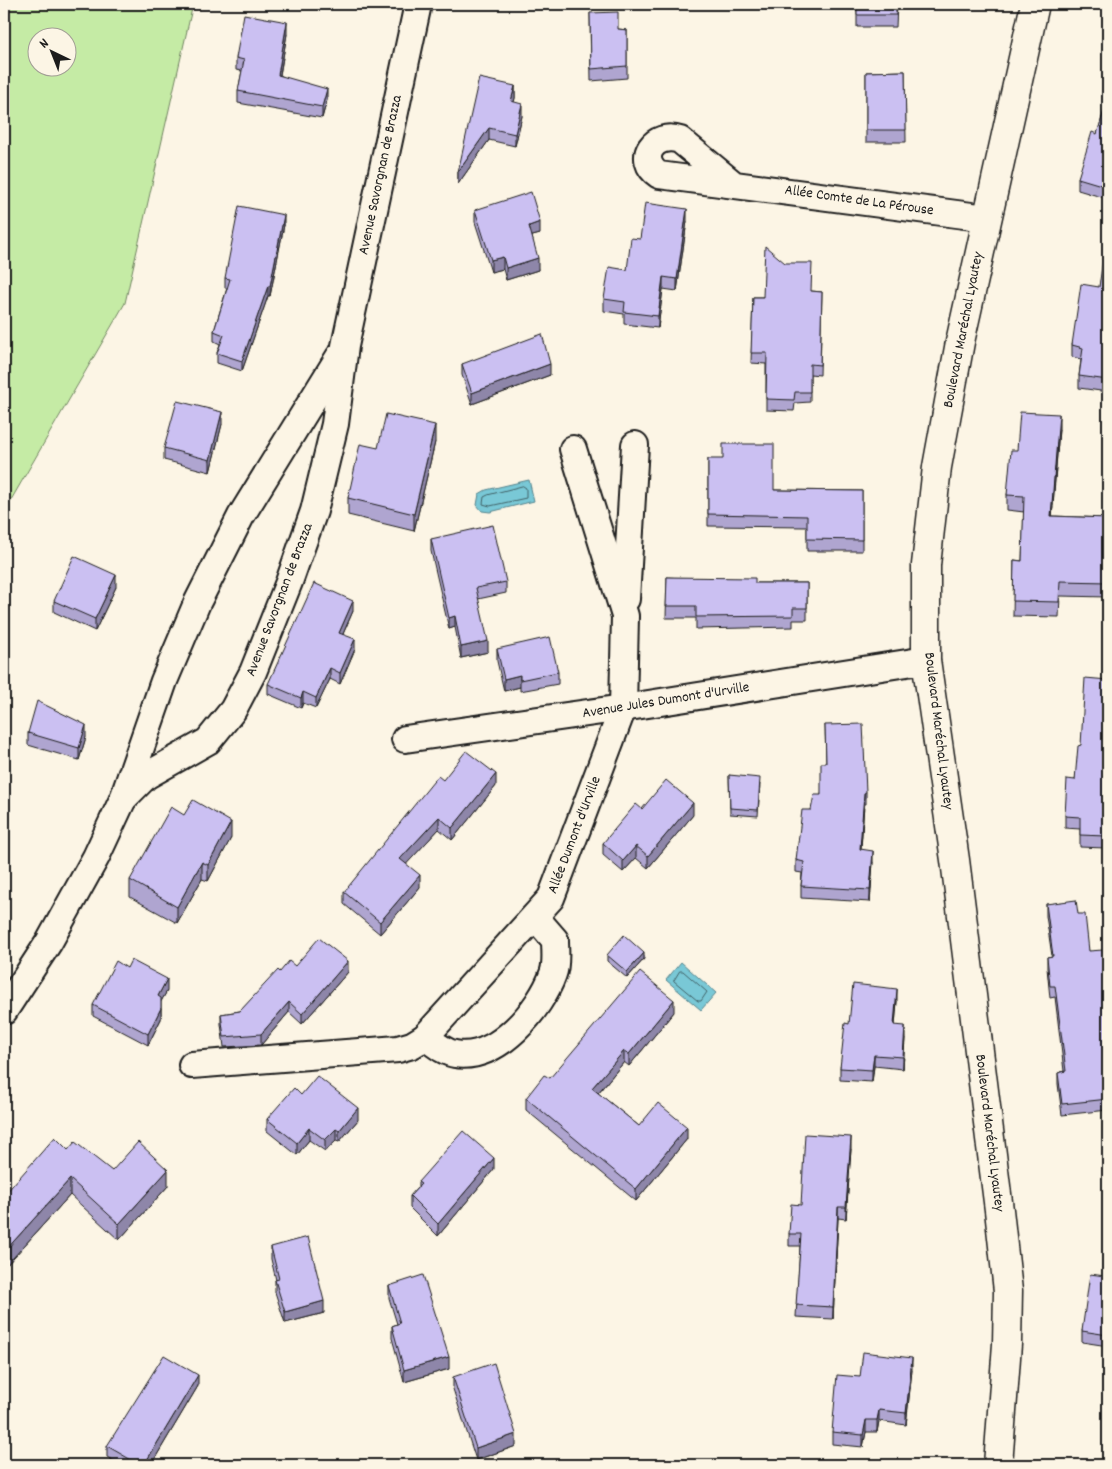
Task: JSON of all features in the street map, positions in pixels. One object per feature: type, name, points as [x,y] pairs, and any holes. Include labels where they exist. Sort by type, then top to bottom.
[{"type":"main road","name":"Boulevard Maréchal Lyautey","points":[[998,1465],[1007,1344],[1008,1291],[965,938],[926,660],[926,565],[937,467],[960,342],[1036,4]]},
{"type":"street","name":"Avenue Savorgnan de Brazza","points":[[123,799],[146,776],[208,741],[233,710],[253,672],[314,511],[335,424],[345,346],[418,4]]},
{"type":"street","name":"Allée Comte de La Pérouse","points":[[732,184],[987,218]]},
{"type":"street","name":"Avenue Savorgnan de Brazza","points":[[4,1011],[48,942],[96,857],[123,799],[164,681],[197,603],[241,516],[298,426],[345,346]]},
{"type":"street","points":[[625,616],[635,445]]},
{"type":"street","name":"Allée Dumont d'Urville","points":[[192,1065],[398,1049],[412,1045],[425,1037],[536,918],[551,898],[623,708],[625,616],[573,449]]},
{"type":"street","name":"Avenue Jules Dumont d'Urville","points":[[405,739],[623,708],[896,663],[926,660]]},
{"type":"street","points":[[425,1037],[454,1054],[473,1054],[502,1042],[534,1011],[554,973],[555,940],[536,918]]},
{"type":"green space","points":[[4,4],[193,4],[125,303],[4,512]]},
{"type":"water","points":[[529,480],[534,501],[490,512],[482,511],[477,505],[479,494],[486,490]]},
{"type":"water","points":[[681,962],[716,993],[701,1010],[666,980]]},
{"type":"building","points":[[857,4],[896,4],[896,15],[857,15]]},
{"type":"building","points":[[618,12],[618,29],[627,30],[627,66],[591,69],[590,13]]},
{"type":"building","points":[[244,14],[287,22],[278,75],[327,89],[322,107],[238,91],[244,60],[236,58]]},
{"type":"building","points":[[905,71],[906,130],[866,130],[866,72]]},
{"type":"building","points":[[479,78],[515,86],[511,101],[522,104],[515,134],[489,128],[458,172]]},
{"type":"building","points":[[1108,98],[1108,187],[1078,178],[1092,132],[1097,134]]},
{"type":"building","points":[[531,192],[540,222],[529,226],[538,258],[506,268],[503,257],[491,260],[475,210]]},
{"type":"building","points":[[645,203],[687,209],[677,279],[663,277],[658,316],[624,312],[625,302],[604,299],[609,267],[627,270],[631,238],[640,239]]},
{"type":"building","points":[[239,206],[284,215],[270,286],[268,286],[242,361],[217,353],[224,335],[214,331],[230,279],[225,278]]},
{"type":"building","points":[[1106,239],[1108,240],[1108,380],[1079,376],[1083,348],[1072,345],[1081,284],[1099,287]]},
{"type":"building","points":[[765,246],[785,263],[812,263],[811,291],[822,292],[820,365],[810,364],[810,392],[795,392],[794,400],[766,399],[767,353],[751,353],[753,297],[763,297]]},
{"type":"building","points":[[542,334],[550,364],[472,393],[462,364]]},
{"type":"building","points":[[177,401],[222,412],[210,460],[164,448]]},
{"type":"building","points":[[1020,412],[1059,414],[1051,516],[1108,518],[1108,582],[1060,581],[1059,602],[1013,601],[1014,560],[1022,561],[1024,496],[1007,495],[1011,450],[1017,450]]},
{"type":"building","points":[[386,414],[435,425],[414,514],[348,498],[360,444],[378,448]]},
{"type":"building","points":[[723,444],[774,444],[774,490],[862,491],[862,540],[807,539],[807,516],[708,514],[708,459],[723,459]]},
{"type":"building","points":[[493,525],[506,582],[476,588],[488,641],[461,647],[455,616],[449,618],[431,539]]},
{"type":"building","points":[[74,556],[116,575],[95,619],[54,601]]},
{"type":"building","points":[[667,577],[755,578],[755,583],[807,583],[807,608],[793,608],[793,616],[696,617],[696,606],[666,606]]},
{"type":"building","points":[[314,583],[353,601],[339,633],[355,639],[340,673],[330,668],[316,698],[303,692],[301,698],[268,684]]},
{"type":"building","points":[[550,637],[558,672],[520,680],[520,675],[504,679],[497,649]]},
{"type":"building","points":[[1085,678],[1108,680],[1108,804],[1105,836],[1080,835],[1080,817],[1065,816],[1067,779],[1075,780],[1078,746],[1081,745]]},
{"type":"building","points":[[37,701],[86,725],[79,748],[28,733]]},
{"type":"building","points":[[863,724],[866,792],[864,793],[860,849],[873,851],[870,890],[801,886],[804,862],[796,860],[802,810],[811,810],[814,795],[821,795],[821,763],[826,763],[825,725]]},
{"type":"building","points":[[466,751],[496,774],[452,828],[439,817],[400,859],[420,875],[380,922],[344,892],[438,776],[443,780]]},
{"type":"building","points":[[729,775],[760,778],[758,810],[730,808]]},
{"type":"building","points":[[666,780],[693,803],[648,856],[636,846],[623,861],[603,843],[636,804],[642,809]]},
{"type":"building","points":[[193,800],[231,822],[208,865],[202,862],[177,907],[130,880],[171,807],[184,815]]},
{"type":"building","points":[[1076,900],[1078,914],[1085,914],[1089,951],[1103,950],[1108,985],[1108,1099],[1062,1104],[1058,1073],[1066,1071],[1055,986],[1050,986],[1047,957],[1053,956],[1046,904]]},
{"type":"building","points":[[624,935],[644,953],[627,972],[607,955]]},
{"type":"building","points":[[319,938],[348,961],[302,1014],[289,1002],[261,1034],[224,1037],[221,1014],[240,1011],[278,970],[280,972],[289,961],[295,966]]},
{"type":"building","points":[[131,960],[167,979],[158,996],[161,998],[161,1008],[148,1034],[93,1005],[116,961],[127,968]]},
{"type":"building","points":[[640,972],[674,1000],[629,1054],[624,1051],[592,1088],[639,1126],[658,1103],[687,1127],[636,1189],[526,1098],[544,1075],[550,1078]]},
{"type":"building","points":[[853,984],[897,989],[894,1025],[905,1026],[903,1057],[874,1055],[872,1070],[840,1068],[845,1023],[849,1024]]},
{"type":"building","points":[[317,1076],[358,1108],[339,1131],[336,1129],[325,1140],[309,1128],[297,1143],[267,1119],[294,1088],[301,1095]]},
{"type":"building","points":[[463,1131],[494,1158],[438,1224],[410,1196],[421,1184],[418,1182]]},
{"type":"building","points":[[805,1134],[851,1137],[846,1207],[838,1207],[833,1307],[796,1305],[801,1234],[789,1234],[791,1204],[801,1205]]},
{"type":"building","points":[[55,1137],[68,1150],[75,1142],[112,1171],[138,1142],[168,1170],[119,1224],[70,1179],[4,1252],[4,1192],[5,1194]]},
{"type":"building","points":[[1105,1172],[1108,1172],[1108,1335],[1082,1331],[1090,1274],[1105,1276]]},
{"type":"building","points":[[308,1237],[324,1301],[285,1312],[275,1280],[279,1279],[271,1247]]},
{"type":"building","points":[[423,1275],[449,1357],[404,1370],[392,1326],[400,1323],[389,1286]]},
{"type":"building","points":[[863,1352],[912,1358],[906,1413],[879,1410],[877,1420],[866,1420],[863,1435],[832,1432],[837,1375],[860,1377]]},
{"type":"building","points":[[164,1355],[198,1375],[144,1465],[140,1465],[107,1446]]},
{"type":"building","points":[[494,1363],[516,1434],[476,1448],[453,1377]]},
{"type":"building","points":[[1108,1419],[1108,1443],[1105,1442]]}]
